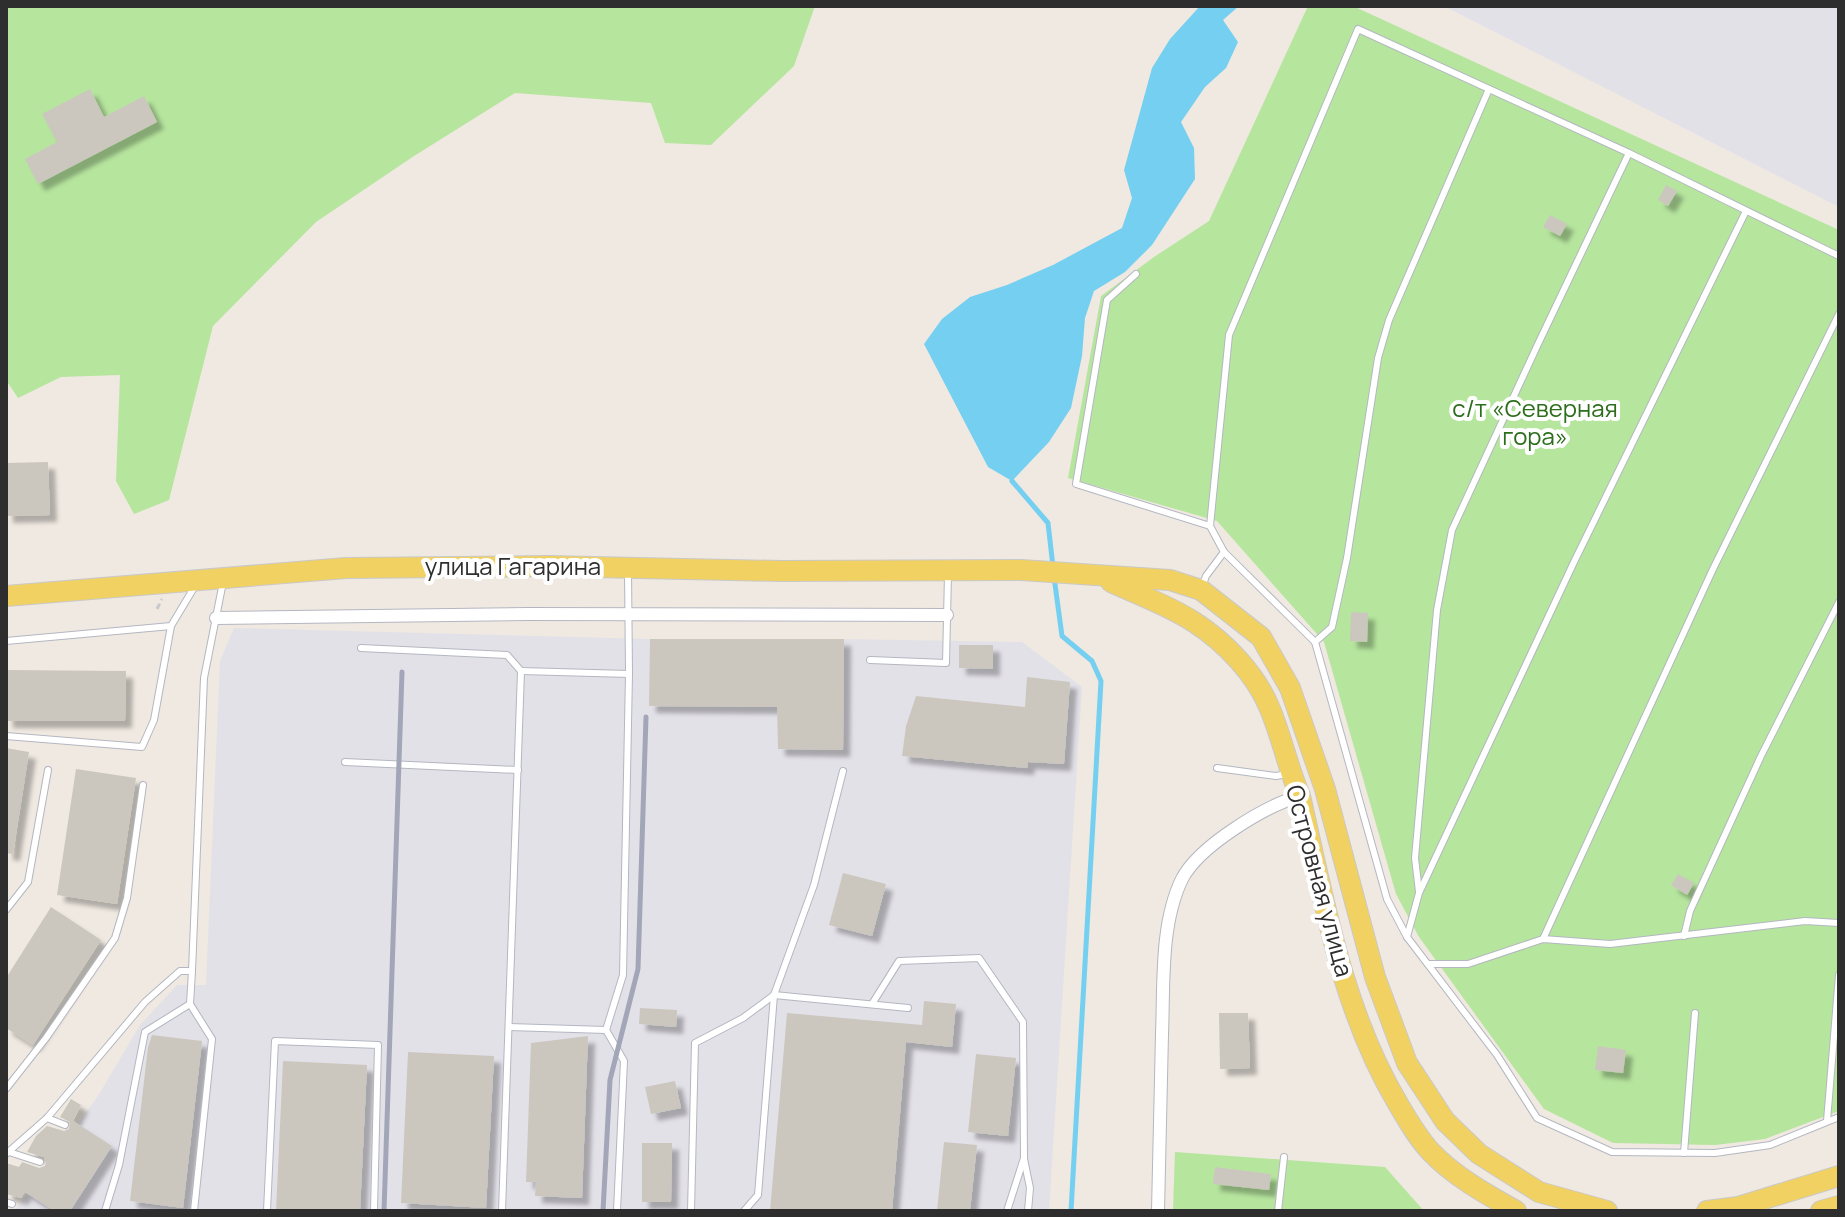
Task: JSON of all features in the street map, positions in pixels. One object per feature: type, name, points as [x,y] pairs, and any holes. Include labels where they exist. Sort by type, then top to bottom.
[{"type":"main road","name":"улица Гагарина","points":[[6,596],[346,568],[548,566],[781,571],[1021,570],[1170,580],[1201,590]]},
{"type":"main road","name":"Островная улица","points":[[1100,577],[1193,621],[1234,656],[1259,688],[1270,708],[1300,796],[1347,987],[1360,1029],[1379,1072],[1412,1128],[1430,1151],[1454,1173],[1516,1211]]},
{"type":"main road","name":"Островная улица","points":[[1201,590],[1261,637],[1290,688],[1325,789],[1375,977],[1407,1063],[1445,1121],[1479,1154],[1539,1192],[1607,1211]]},
{"type":"main road","points":[[1707,1211],[1738,1207],[1839,1176]]},
{"type":"main road","points":[[1821,1211],[1839,1206]]},
{"type":"street","points":[[216,618],[527,614],[947,615]]},
{"type":"street","points":[[1158,1211],[1165,957],[1172,904],[1183,876],[1208,849],[1246,820],[1300,796]]},
{"type":"lane","points":[[1839,256],[1629,153],[1358,29],[1229,335],[1210,526],[1224,552],[1315,642],[1387,899],[1407,937],[1497,1055],[1537,1118],[1612,1152],[1715,1153],[1770,1145],[1839,1117]]},
{"type":"lane","points":[[1315,642],[1332,627],[1347,558],[1378,358],[1389,320],[1489,89]]},
{"type":"lane","points":[[1419,893],[1415,858],[1437,610],[1452,530],[1629,153]]},
{"type":"lane","points":[[1407,937],[1419,893],[1574,562],[1746,211]]},
{"type":"lane","points":[[1136,274],[1107,300],[1076,484],[1210,526]]},
{"type":"lane","points":[[1543,939],[1713,569],[1839,314]]},
{"type":"lane","points":[[1201,590],[1206,576],[1224,552]]},
{"type":"lane","points":[[617,1211],[624,1061],[606,1030],[623,975],[628,567]]},
{"type":"lane","points":[[870,660],[946,663],[949,570]]},
{"type":"lane","points":[[194,1211],[212,1039],[190,1004],[204,678],[224,578]]},
{"type":"lane","points":[[6,736],[142,747],[154,720],[171,626],[198,580]]},
{"type":"lane","points":[[1684,936],[1690,911],[1761,756],[1839,602]]},
{"type":"lane","points":[[6,641],[171,626]]},
{"type":"lane","points":[[361,648],[507,655],[521,671],[502,1211]]},
{"type":"lane","points":[[521,671],[629,674]]},
{"type":"lane","points":[[345,762],[518,770]]},
{"type":"lane","points":[[1217,768],[1276,776],[1290,773]]},
{"type":"lane","points":[[6,910],[28,882],[48,770]]},
{"type":"lane","points":[[744,1211],[758,1195],[774,995],[814,885],[843,771]]},
{"type":"lane","points":[[6,1089],[46,1038],[115,938],[127,898],[143,785]]},
{"type":"lane","points":[[1428,964],[1468,964],[1543,939],[1610,944],[1805,921],[1839,923]]},
{"type":"lane","points":[[872,1004],[899,961],[979,958],[1023,1022],[1024,1158],[1030,1188],[1028,1211]]},
{"type":"lane","points":[[8,1153],[47,1118],[145,1002],[180,971],[192,971]]},
{"type":"lane","points":[[1827,1121],[1839,975]]},
{"type":"lane","points":[[691,1211],[695,1043],[743,1018],[774,995],[908,1008]]},
{"type":"lane","points":[[105,1211],[119,1165],[145,1032],[190,1004]]},
{"type":"lane","points":[[1684,1153],[1695,1013]]},
{"type":"lane","points":[[509,1027],[606,1030]]},
{"type":"lane","points":[[267,1211],[275,1041],[378,1045],[374,1211]]},
{"type":"lane","points":[[47,1118],[65,1125]]},
{"type":"lane","points":[[8,1153],[40,1162]]},
{"type":"lane","points":[[1278,1211],[1284,1157]]},
{"type":"lane","points":[[1007,1211],[1024,1158]]},
{"type":"shaded area","points":[[1444,6],[1839,6],[1839,207]]},
{"type":"shaded area","points":[[234,628],[650,639],[1022,642],[1082,687],[1049,1211],[14,1211],[98,1096],[140,1025],[177,985],[206,985],[220,661]]},
{"type":"green space","points":[[6,6],[815,6],[794,66],[711,145],[665,143],[651,103],[515,93],[316,222],[213,326],[169,500],[134,514],[116,481],[120,375],[61,377],[18,398],[6,380]]},
{"type":"green space","name":"с/т «Северная гора»","points":[[1308,6],[1353,6],[1839,230],[1839,1111],[1765,1139],[1715,1145],[1613,1143],[1544,1109],[1419,937],[1396,894],[1324,642],[1217,521],[1068,478],[1101,296],[1209,221]]},
{"type":"green space","points":[[1175,1152],[1385,1167],[1424,1211],[1173,1211]]},
{"type":"water","points":[[1200,6],[1239,6],[1223,20],[1238,42],[1226,68],[1205,87],[1181,122],[1194,148],[1195,179],[1152,245],[1125,272],[1094,291],[1085,318],[1082,356],[1071,408],[1049,442],[1012,481],[988,467],[924,344],[942,319],[970,297],[1053,265],[1122,228],[1132,198],[1124,170],[1152,68],[1170,39]]},
{"type":"building","points":[[90,89],[104,117],[144,96],[157,122],[38,184],[25,159],[57,142],[42,114]]},
{"type":"building","points":[[1666,185],[1677,191],[1668,206],[1658,200]]},
{"type":"building","points":[[1550,215],[1567,224],[1560,236],[1543,227]]},
{"type":"building","points":[[48,462],[50,515],[6,516],[6,463]]},
{"type":"building","points":[[1351,612],[1368,613],[1367,642],[1350,641]]},
{"type":"building","points":[[650,639],[844,639],[843,750],[778,749],[777,707],[649,706]]},
{"type":"building","points":[[959,645],[993,645],[993,669],[959,668]]},
{"type":"building","points":[[6,670],[126,671],[125,721],[6,721]]},
{"type":"building","points":[[1027,677],[1070,682],[1064,764],[1028,762],[1027,768],[902,756],[906,726],[916,696],[1025,707]]},
{"type":"building","points":[[6,748],[29,752],[13,854],[6,853]]},
{"type":"building","points":[[76,769],[136,778],[117,904],[57,895]]},
{"type":"building","points":[[843,873],[886,884],[872,936],[829,925]]},
{"type":"building","points":[[1678,874],[1694,883],[1687,895],[1671,885]]},
{"type":"building","points":[[51,907],[101,940],[33,1045],[6,1028],[6,978]]},
{"type":"building","points":[[924,1001],[956,1004],[952,1047],[906,1042],[892,1211],[770,1211],[787,1013],[922,1025]]},
{"type":"building","points":[[640,1008],[677,1010],[676,1027],[639,1024]]},
{"type":"building","points":[[1219,1013],[1248,1013],[1250,1068],[1220,1069]]},
{"type":"building","points":[[152,1035],[202,1041],[183,1208],[130,1201]]},
{"type":"building","points":[[588,1036],[582,1198],[535,1196],[536,1182],[526,1182],[531,1043]]},
{"type":"building","points":[[1598,1046],[1626,1050],[1623,1073],[1595,1070]]},
{"type":"building","points":[[408,1052],[494,1056],[486,1208],[401,1203]]},
{"type":"building","points":[[976,1054],[1016,1058],[1008,1136],[968,1132]]},
{"type":"building","points":[[283,1061],[367,1065],[360,1211],[276,1211]]},
{"type":"building","points":[[675,1081],[681,1108],[651,1114],[645,1087]]},
{"type":"building","points":[[71,1099],[81,1105],[73,1121],[112,1146],[70,1211],[55,1211],[25,1192],[21,1198],[6,1194],[6,1163],[19,1167],[22,1162],[39,1168],[45,1166],[44,1157],[27,1152],[36,1136],[47,1126],[64,1131],[69,1129],[70,1122],[60,1117]]},
{"type":"building","points":[[944,1142],[977,1145],[970,1211],[937,1211]]},
{"type":"building","points":[[642,1143],[672,1143],[671,1202],[642,1202]]},
{"type":"building","points":[[1215,1167],[1271,1174],[1269,1190],[1213,1184]]},
{"type":"waterway","points":[[1012,481],[1048,523],[1053,567]]},
{"type":"waterway","points":[[1054,577],[1062,636],[1092,661],[1101,681],[1071,1211]]},
{"type":"railway","points":[[384,1211],[402,672]]},
{"type":"railway","points":[[603,1211],[610,1080],[638,969],[646,717]]}]
